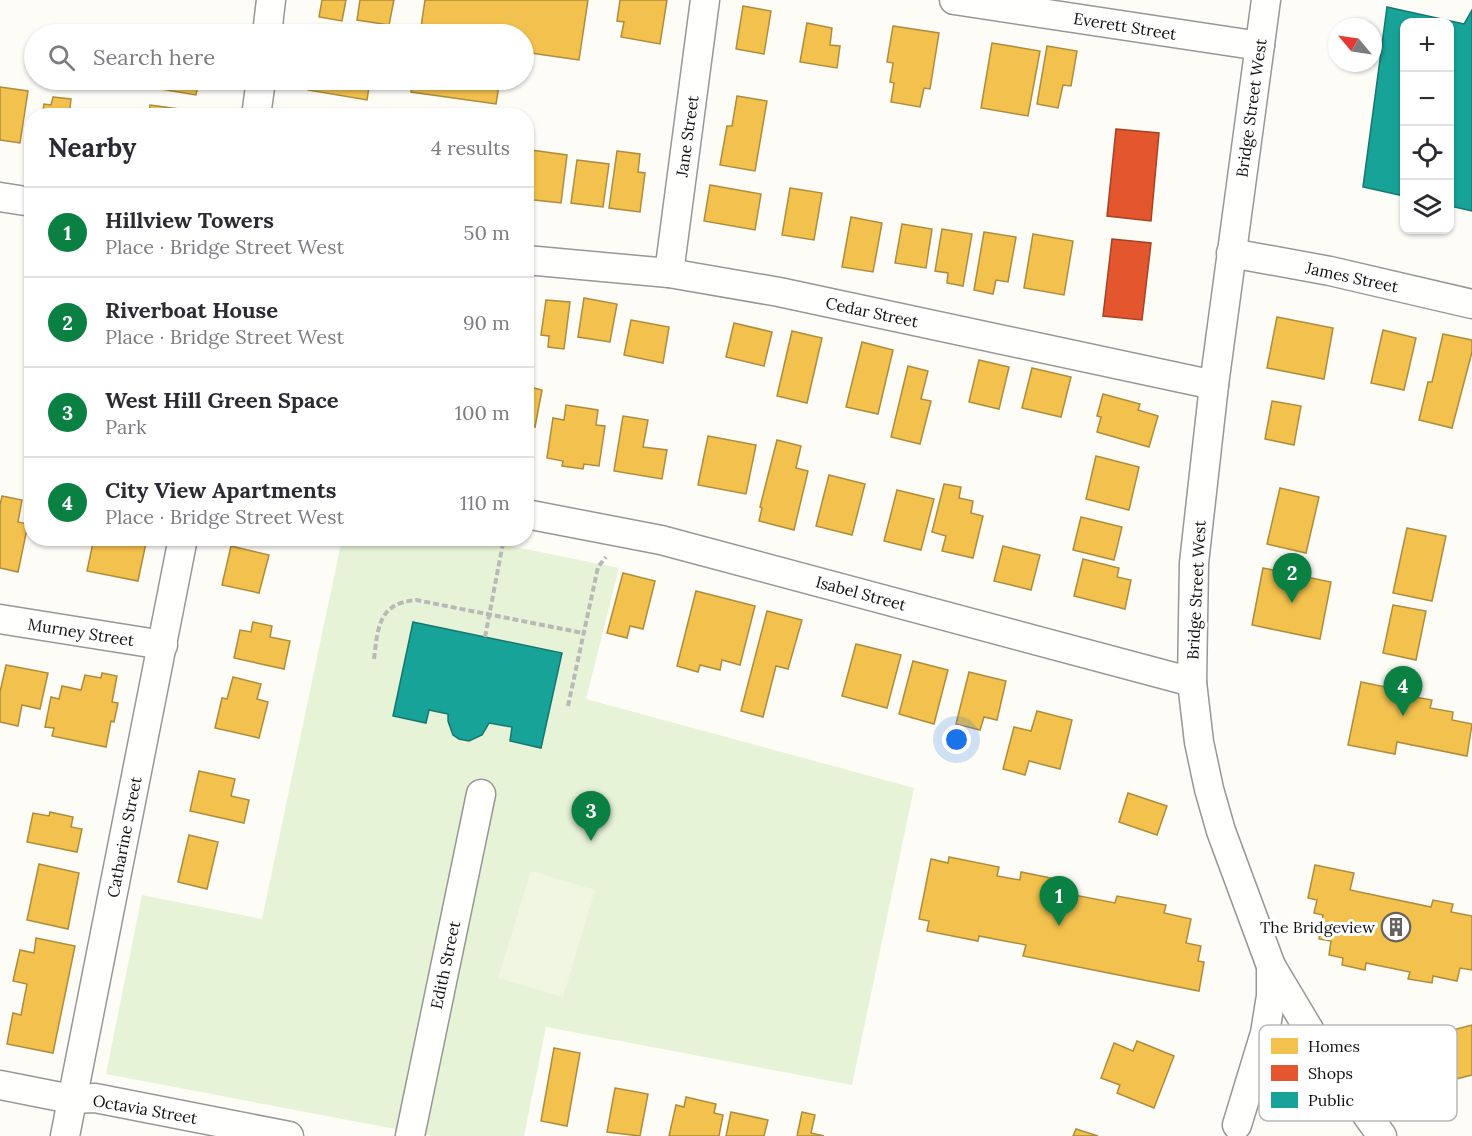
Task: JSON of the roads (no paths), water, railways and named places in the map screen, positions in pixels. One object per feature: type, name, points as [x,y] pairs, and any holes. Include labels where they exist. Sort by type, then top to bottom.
[{"type":"street","points":[[268,24],[271,0]]},
{"type":"street","name":"Jane Street","points":[[669,273],[705,0]]},
{"type":"street","name":"Everett Street","points":[[954,0],[1260,46]]},
{"type":"street","name":"Bridge Street West","points":[[1266,0],[1214,385],[1194,563],[1192,682],[1199,742],[1221,831],[1271,966],[1306,1025]]},
{"type":"street","points":[[257,108],[260,90]]},
{"type":"street","points":[[0,197],[24,201]]},
{"type":"street","name":"James Street","points":[[1231,253],[1330,271],[1472,304]]},
{"type":"street","name":"Cedar Street","points":[[534,261],[669,273],[779,292],[1214,385]]},
{"type":"street","name":"Isabel Street","points":[[534,516],[661,540],[1192,682]]},
{"type":"street","name":"Catharine Street","points":[[65,1136],[182,546]]},
{"type":"street","name":"Murney Street","points":[[0,619],[163,645]]},
{"type":"street","name":"Edith Street","points":[[410,1136],[480,794]]},
{"type":"street","points":[[1266,1025],[1271,996],[1271,966]]},
{"type":"street","points":[[1235,1131],[1259,1050]]},
{"type":"street","points":[[1235,1131],[1259,1082]]},
{"type":"street","name":"Octavia Street","points":[[0,1085],[71,1098],[95,1098],[289,1136]]},
{"type":"street","name":"Bridge Street West","points":[[1371,1121],[1382,1136]]},
{"type":"place","name":"Riverboat House","points":[[1292,603]]},
{"type":"place","name":"City View Apartments","points":[[1403,716]]},
{"type":"place","name":"West Hill Green Space","points":[[591,841]]},
{"type":"place","name":"Hillview Towers","points":[[1059,926]]},
{"type":"place","name":"The Bridgeview","points":[[1396,927]]}]
